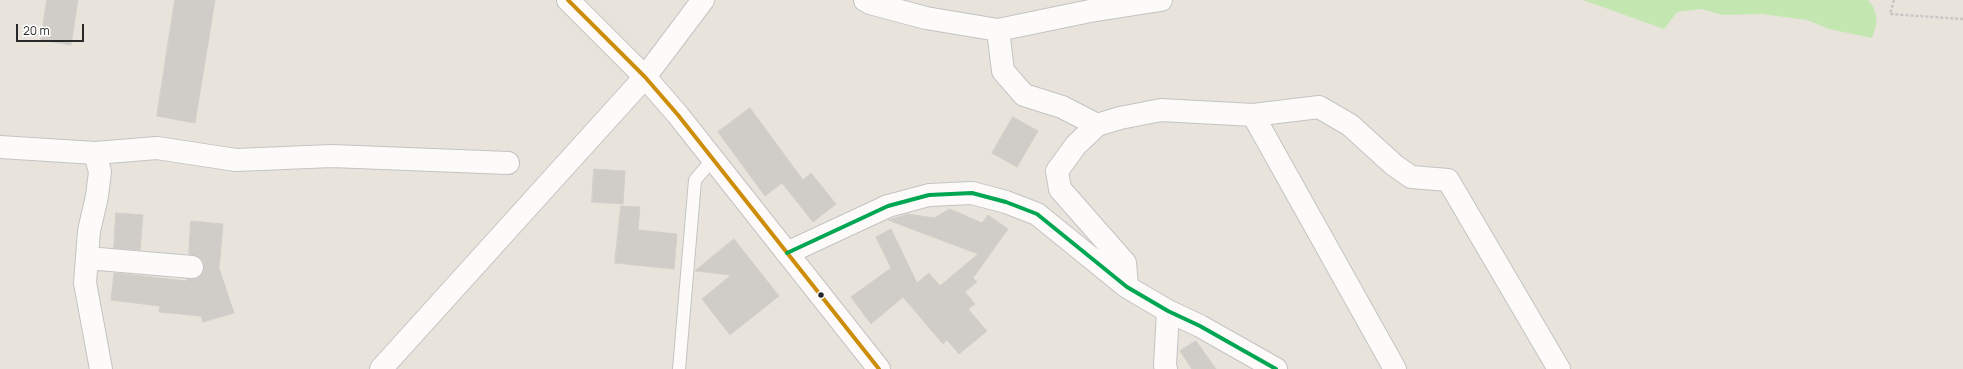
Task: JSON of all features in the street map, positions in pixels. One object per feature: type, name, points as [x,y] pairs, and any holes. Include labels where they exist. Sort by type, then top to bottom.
[{"type":"street","points":[[568,0],[645,77],[713,159],[879,369]]},
{"type":"street","points":[[382,369],[645,77],[703,0]]},
{"type":"street","points":[[865,0],[870,3],[926,18],[998,30],[1090,11],[1160,0]]},
{"type":"street","points":[[998,30],[1003,71],[1024,95],[1062,107],[1097,125]]},
{"type":"street","points":[[1127,286],[1125,263],[1060,189],[1057,171],[1076,145],[1097,125],[1120,118],[1161,110],[1252,115],[1319,107],[1350,125],[1394,165],[1411,177],[1448,180],[1559,369]]},
{"type":"street","points":[[1252,115],[1395,369]]},
{"type":"street","points":[[0,146],[95,153],[157,148],[236,160],[332,156],[508,163]]},
{"type":"street","points":[[95,153],[100,172],[97,196],[89,230],[85,283],[101,369]]},
{"type":"street","points":[[787,253],[888,206],[929,196],[972,193],[1006,202],[1037,214],[1127,286],[1168,311],[1200,326],[1276,369]]},
{"type":"street","points":[[87,258],[192,267]]},
{"type":"street","points":[[1166,369],[1164,365],[1168,311]]},
{"type":"lane","points":[[679,369],[695,180],[713,159]]},
{"type":"path","points":[[1894,0],[1890,14],[1963,19]]},
{"type":"green space","points":[[1583,0],[1868,0],[1876,14],[1876,23],[1872,38],[1829,29],[1807,20],[1762,14],[1723,15],[1701,9],[1677,12],[1664,29]]},
{"type":"building","points":[[47,0],[78,0],[71,45],[41,40]]},
{"type":"building","points":[[175,0],[215,0],[195,123],[157,116]]},
{"type":"building","points":[[750,108],[803,180],[811,173],[836,204],[813,222],[782,183],[765,196],[718,132]]},
{"type":"building","points":[[1013,117],[1038,131],[1017,167],[992,153]]},
{"type":"building","points":[[594,169],[625,171],[623,204],[592,202]]},
{"type":"building","points":[[621,206],[640,207],[638,230],[677,234],[674,269],[615,263]]},
{"type":"building","points":[[950,209],[982,223],[988,215],[1008,229],[973,278],[977,282],[965,292],[975,304],[968,309],[987,331],[959,354],[947,340],[943,344],[903,297],[871,324],[851,297],[891,268],[876,237],[891,229],[917,283],[929,273],[940,286],[978,254],[888,220],[908,214],[934,218]]},
{"type":"building","points":[[116,213],[143,215],[140,250],[114,248]]},
{"type":"building","points":[[191,221],[223,224],[219,268],[234,313],[203,322],[201,316],[159,312],[160,306],[111,300],[114,273],[187,281],[187,279],[197,278],[202,274],[204,268],[203,261],[199,257],[189,254]]},
{"type":"building","points":[[734,239],[779,296],[730,335],[702,299],[731,275],[695,271]]},
{"type":"building","points":[[1196,341],[1216,369],[1192,369],[1180,351]]},
{"type":"transit line","points":[[568,0],[645,77],[678,115],[879,369]]},
{"type":"transit line","points":[[787,253],[888,206],[929,195],[972,193],[1006,202],[1037,214],[1127,287],[1168,311],[1200,326],[1276,369]]}]
